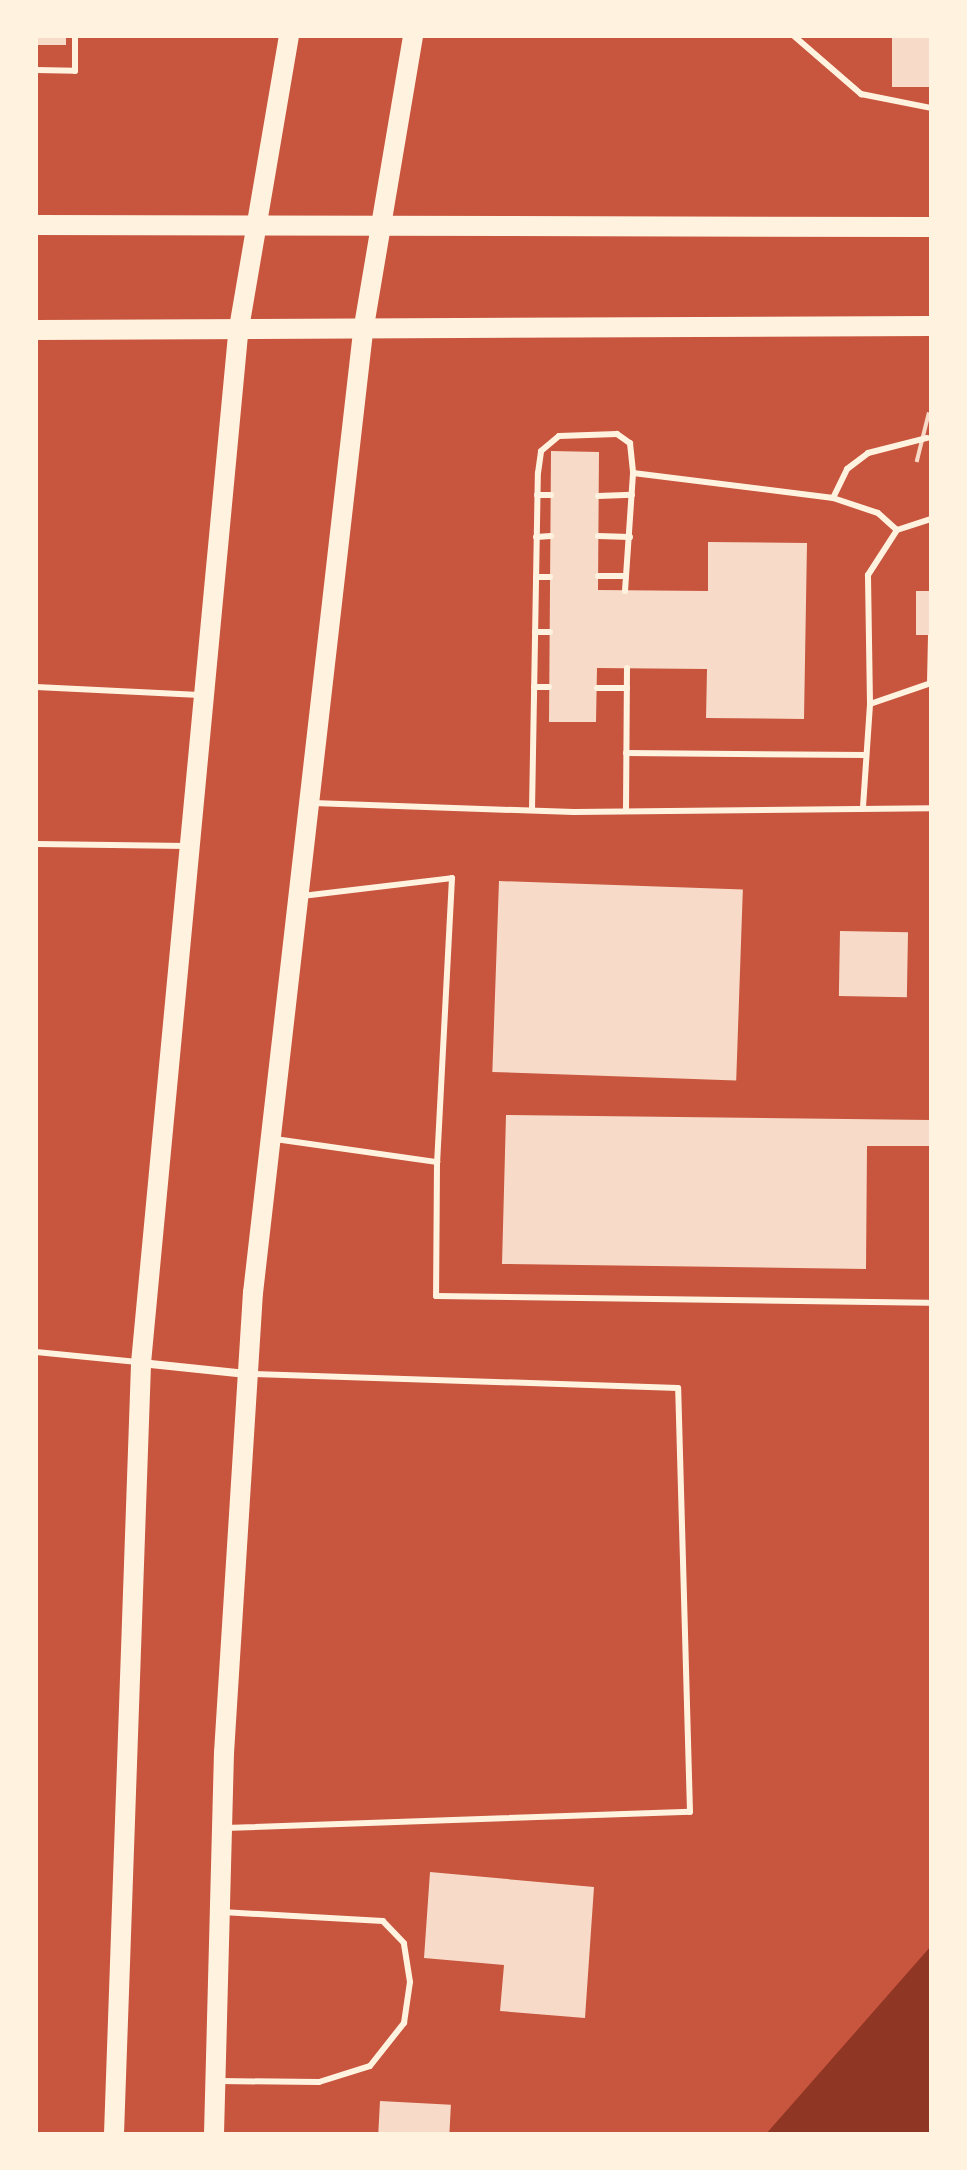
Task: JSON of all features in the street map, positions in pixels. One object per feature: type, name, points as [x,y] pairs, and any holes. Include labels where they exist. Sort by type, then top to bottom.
[{"type":"main road","points":[[114,2134],[141,1363],[238,334],[289,36]]},
{"type":"main road","points":[[214,2134],[221,1828],[247,1374],[363,332],[413,36]]},
{"type":"main road","points":[[36,225],[931,227]]},
{"type":"main road","points":[[36,330],[238,334],[931,326]]},
{"type":"street","points":[[141,1363],[247,1374]]},
{"type":"lane","points":[[36,70],[75,71],[75,36]]},
{"type":"lane","points":[[794,36],[827,72],[861,94],[931,108]]},
{"type":"lane","points":[[532,810],[537,495],[541,451],[576,432],[617,434],[630,443],[633,473],[625,591]]},
{"type":"lane","points":[[833,498],[847,469],[868,453],[927,438]]},
{"type":"lane","points":[[633,473],[833,498],[878,513],[897,530]]},
{"type":"lane","points":[[537,495],[551,495]]},
{"type":"lane","points":[[598,496],[632,495]]},
{"type":"lane","points":[[863,807],[870,704],[868,575],[897,530],[931,519]]},
{"type":"lane","points":[[536,537],[551,536]]},
{"type":"lane","points":[[598,536],[630,537]]},
{"type":"lane","points":[[598,576],[626,576]]},
{"type":"lane","points":[[536,577],[550,577]]},
{"type":"lane","points":[[535,632],[550,632]]},
{"type":"lane","points":[[870,704],[930,683],[931,636]]},
{"type":"lane","points":[[626,810],[627,668]]},
{"type":"lane","points":[[36,687],[204,695]]},
{"type":"lane","points":[[534,687],[549,687]]},
{"type":"lane","points":[[597,688],[627,688]]},
{"type":"lane","points":[[626,753],[866,755]]},
{"type":"lane","points":[[309,803],[532,810],[931,808]]},
{"type":"lane","points":[[36,844],[190,846]]},
{"type":"lane","points":[[299,897],[452,878],[437,1162],[436,1296],[928,1303]]},
{"type":"lane","points":[[271,1138],[437,1162]]},
{"type":"lane","points":[[36,1352],[141,1363]]},
{"type":"lane","points":[[221,1828],[690,1812],[678,1388],[247,1374]]},
{"type":"lane","points":[[214,2081],[319,2082],[370,2066],[404,2023],[410,1982],[404,1943],[383,1921],[219,1912]]},
{"type":"shaded area","points":[[931,1946],[931,2134],[766,2134]]},
{"type":"building","points":[[36,36],[66,36],[66,45],[36,45]]},
{"type":"building","points":[[892,36],[931,36],[931,87],[892,87]]},
{"type":"building","points":[[927,412],[931,413],[919,462],[915,461]]},
{"type":"building","points":[[551,451],[599,452],[598,590],[708,591],[708,542],[807,543],[804,719],[706,718],[707,669],[597,668],[596,722],[549,722]]},
{"type":"building","points":[[916,591],[931,591],[931,635],[916,635]]},
{"type":"building","points":[[499,881],[743,890],[736,1080],[492,1072]]},
{"type":"building","points":[[840,931],[908,932],[907,997],[839,996]]},
{"type":"building","points":[[506,1115],[931,1120],[931,1146],[867,1146],[866,1269],[502,1264]]},
{"type":"building","points":[[430,1872],[594,1887],[585,2018],[500,2011],[504,1965],[424,1958]]},
{"type":"building","points":[[380,2101],[451,2105],[449,2134],[378,2134]]}]
